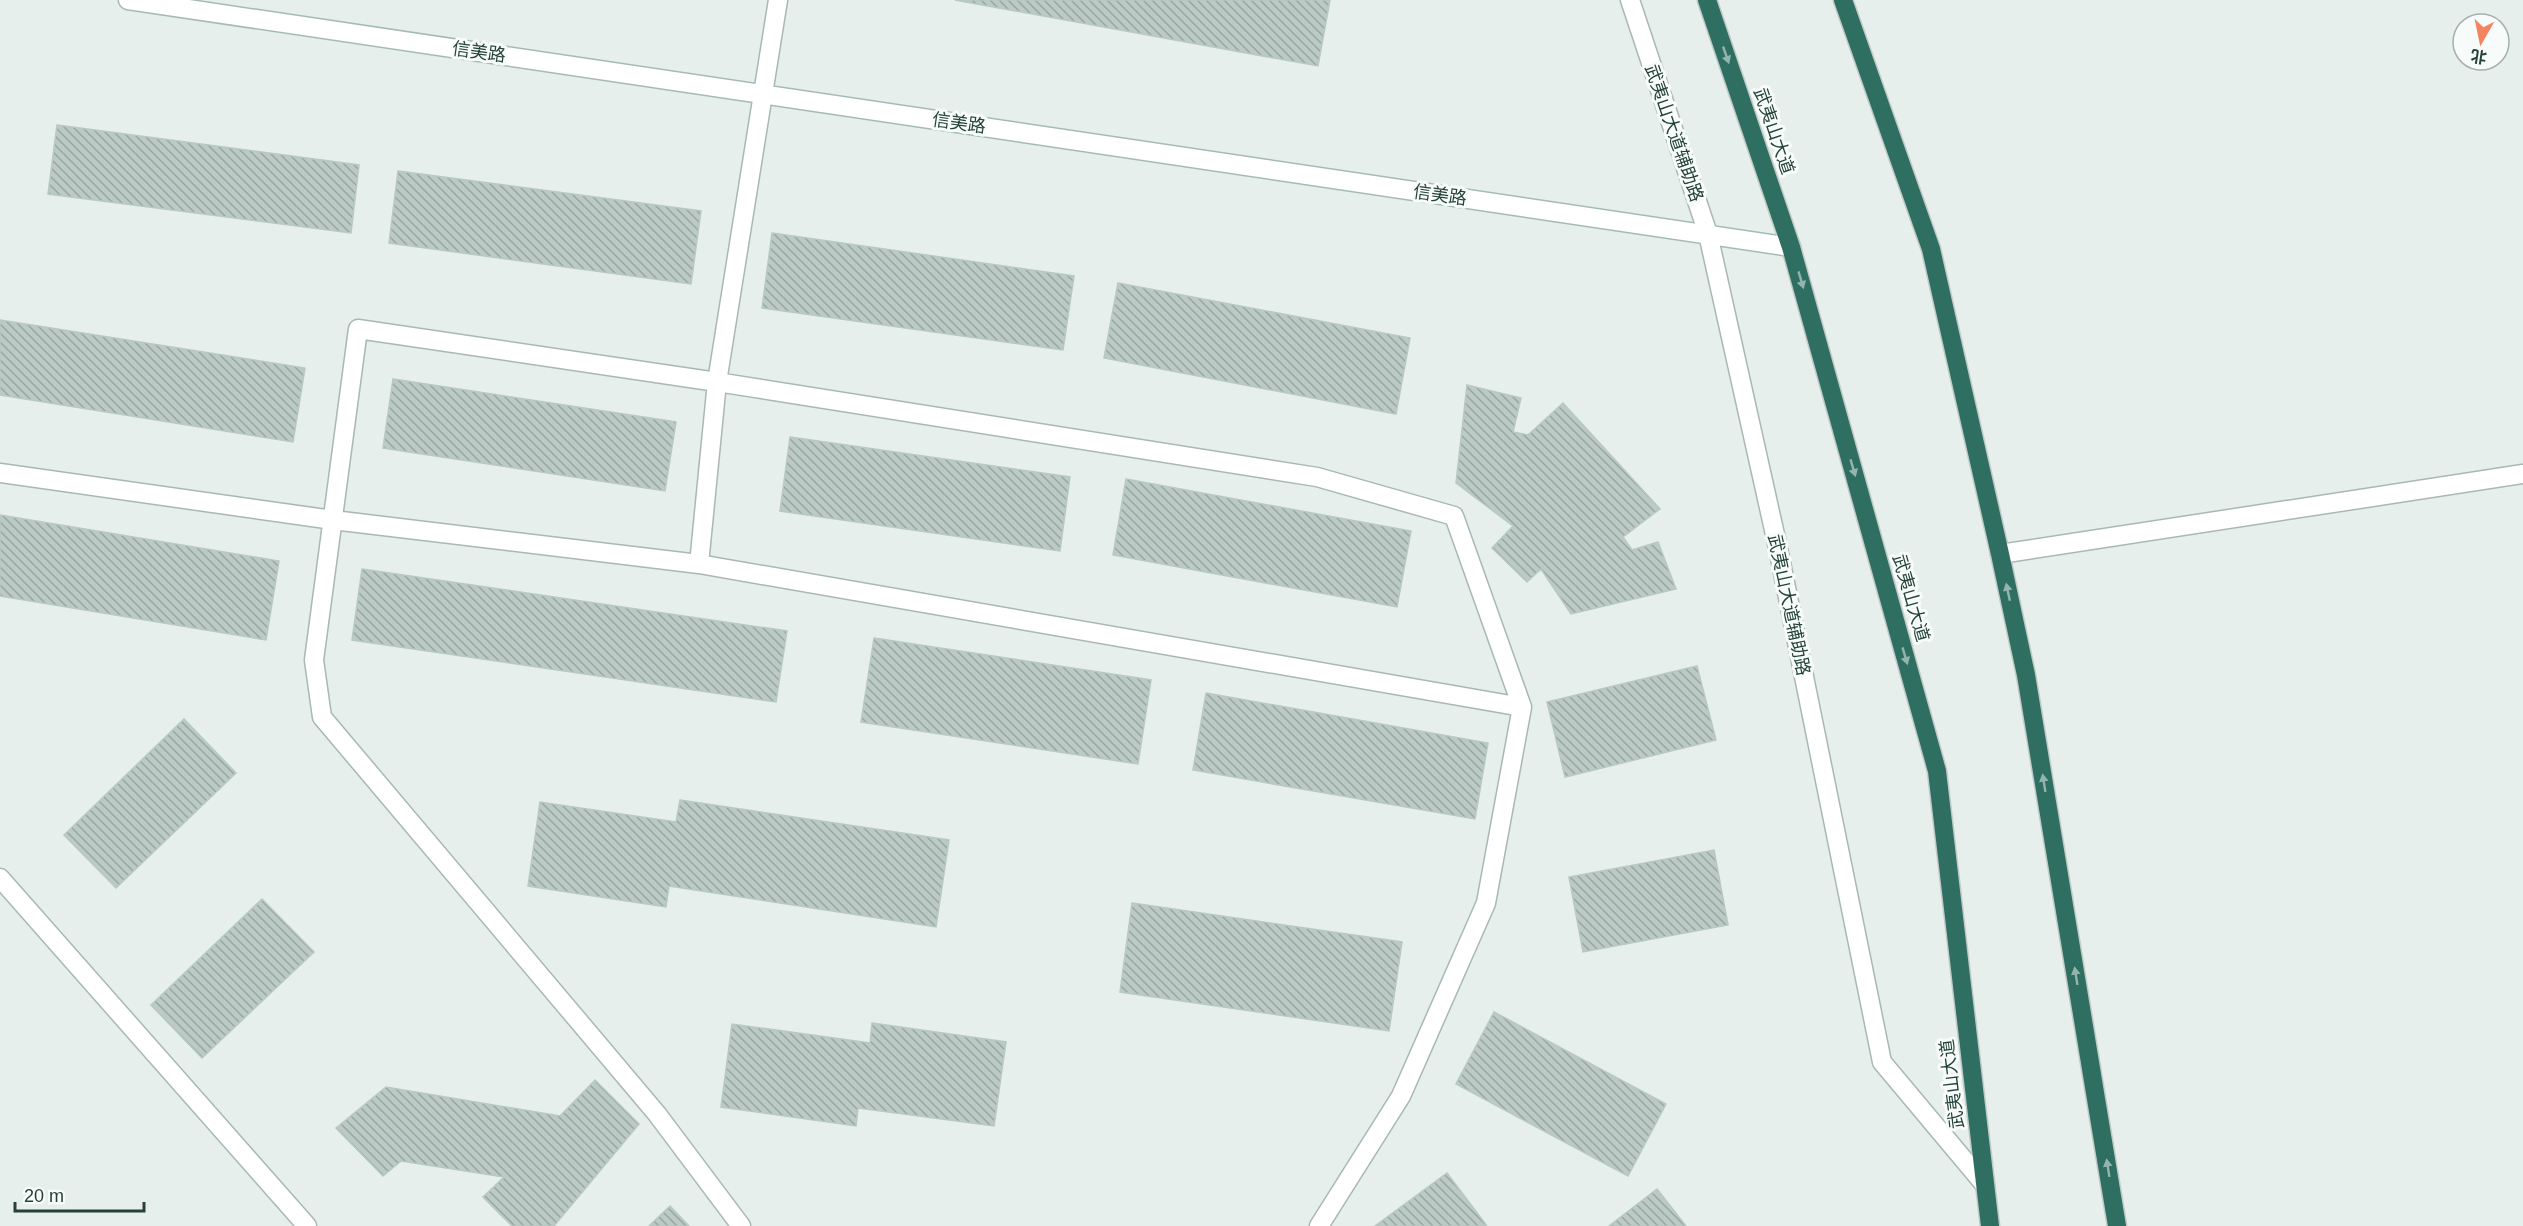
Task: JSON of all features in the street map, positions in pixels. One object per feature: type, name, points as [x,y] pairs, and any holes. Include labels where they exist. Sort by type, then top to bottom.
[{"type":"highway","name":"武夷山大道","points":[[1707,0],[1791,247],[1937,771],[1990,1226]]},
{"type":"highway","points":[[1843,0],[1932,249],[2026,675],[2117,1226]]},
{"type":"street","name":"信美路","points":[[128,0],[1791,247]]},
{"type":"street","points":[[699,564],[717,382],[778,0]]},
{"type":"street","name":"武夷山大道辅助路","points":[[1630,0],[1708,234],[1778,548],[1882,1062],[1985,1185]]},
{"type":"street","points":[[741,1226],[657,1114],[322,717],[314,660],[358,329],[717,382],[1317,477],[1454,516],[1522,707],[1485,903],[1401,1096],[1319,1226]]},
{"type":"street","points":[[0,473],[333,520],[699,564],[1522,707]]},
{"type":"street","points":[[2000,554],[2523,474]]},
{"type":"street","points":[[0,878],[307,1226]]},
{"type":"building","points":[[955,0],[1330,0],[1318,66]]},
{"type":"building","points":[[57,125],[359,165],[351,233],[48,194]]},
{"type":"building","points":[[398,171],[701,211],[691,284],[389,243]]},
{"type":"building","points":[[772,233],[1074,276],[1063,350],[762,308]]},
{"type":"building","points":[[1118,283],[1410,338],[1396,414],[1104,358]]},
{"type":"building","points":[[0,320],[305,368],[293,442],[0,395]]},
{"type":"building","points":[[393,379],[676,422],[665,491],[383,448]]},
{"type":"building","points":[[1467,385],[1521,398],[1513,432],[1528,435],[1563,403],[1660,509],[1623,537],[1632,550],[1658,542],[1676,589],[1571,614],[1541,569],[1527,582],[1492,548],[1513,526],[1456,483]]},
{"type":"building","points":[[790,437],[1070,477],[1060,551],[780,511]]},
{"type":"building","points":[[1126,479],[1411,531],[1397,607],[1113,555]]},
{"type":"building","points":[[0,515],[279,561],[266,640],[0,596]]},
{"type":"building","points":[[362,569],[787,631],[776,702],[352,640]]},
{"type":"building","points":[[874,638],[1151,680],[1138,764],[861,722]]},
{"type":"building","points":[[1697,666],[1716,740],[1565,777],[1547,702]]},
{"type":"building","points":[[1206,693],[1488,743],[1475,819],[1193,770]]},
{"type":"building","points":[[184,719],[236,773],[116,888],[64,835]]},
{"type":"building","points":[[680,800],[949,840],[936,927],[669,886],[666,907],[528,886],[540,802],[676,822]]},
{"type":"building","points":[[1714,850],[1728,925],[1583,952],[1569,877]]},
{"type":"building","points":[[262,899],[314,952],[202,1058],[151,1005]]},
{"type":"building","points":[[1132,903],[1402,942],[1389,1031],[1120,992]]},
{"type":"building","points":[[1494,1012],[1666,1104],[1628,1176],[1456,1084]]},
{"type":"building","points":[[872,1023],[1006,1042],[994,1126],[858,1108],[856,1126],[721,1107],[732,1024],[870,1043]]},
{"type":"building","points":[[595,1080],[639,1124],[554,1226],[512,1226],[483,1197],[504,1177],[401,1161],[383,1176],[336,1128],[386,1087],[560,1116]]},
{"type":"building","points":[[1447,1173],[1487,1226],[1375,1226]]},
{"type":"building","points":[[1657,1189],[1686,1226],[1609,1226]]},
{"type":"building","points":[[670,1206],[689,1226],[649,1226]]}]
